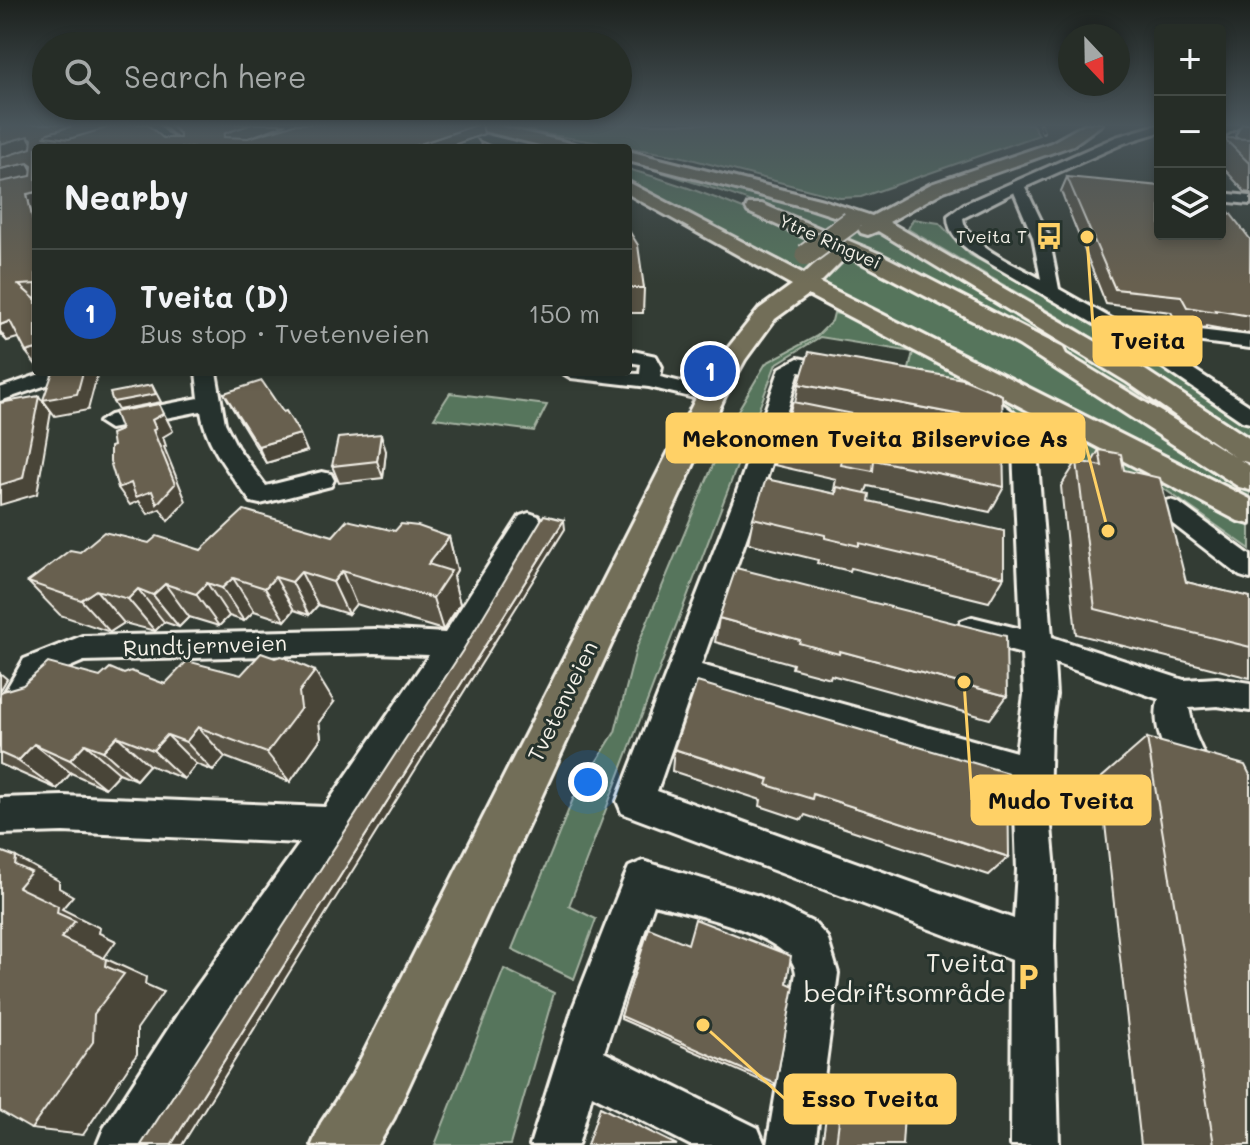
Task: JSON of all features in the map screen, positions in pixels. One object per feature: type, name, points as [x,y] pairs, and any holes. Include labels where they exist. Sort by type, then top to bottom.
[{"type":"main road","name":"Ytre Ringvei","points":[[666,177],[792,223],[872,259],[1147,403],[1250,467]]},
{"type":"main road","points":[[712,177],[865,215],[1136,376],[1250,453]]},
{"type":"main road","name":"Tvetenveien","points":[[360,1129],[711,396],[733,359],[767,314],[791,299],[799,276],[865,215],[942,177]]},
{"type":"main road","name":"Tvetenveien","points":[[865,215],[907,203],[965,177]]},
{"type":"main road","points":[[632,189],[799,276],[850,308],[1250,513]]},
{"type":"main road","points":[[816,204],[865,215]]},
{"type":"main road","points":[[767,314],[813,306],[850,308]]},
{"type":"main road","name":"Ytre Ringvei","points":[[981,314],[1250,480]]},
{"type":"street","points":[[1036,177],[958,213],[954,219],[955,225],[972,245],[1110,325],[1250,416]]},
{"type":"street","points":[[1025,182],[1062,183]]},
{"type":"street","points":[[1025,182],[1051,273],[1050,292]]},
{"type":"street","points":[[1226,189],[1250,200]]},
{"type":"street","points":[[1110,325],[1250,342]]},
{"type":"street","points":[[632,357],[649,360],[652,367],[649,381]]},
{"type":"street","points":[[874,378],[795,364],[790,368],[788,417],[752,484],[737,573],[684,674],[635,801],[1033,947]]},
{"type":"street","points":[[0,395],[55,376]]},
{"type":"street","points":[[207,376],[214,423],[226,449],[260,496],[322,480]]},
{"type":"street","points":[[606,376],[649,381],[711,396]]},
{"type":"street","points":[[962,396],[1007,413],[1020,431],[1010,463],[1017,542],[1037,645],[1040,695],[1034,729],[1031,805],[1036,870],[1033,947],[1035,1145]]},
{"type":"street","points":[[110,422],[212,402]]},
{"type":"street","points":[[752,484],[783,491]]},
{"type":"street","points":[[1170,509],[1250,569]]},
{"type":"street","points":[[121,1145],[199,1022],[248,955],[452,647],[529,522]]},
{"type":"street","points":[[947,623],[1037,645],[1184,694]]},
{"type":"street","name":"Rundtjernveien","points":[[0,731],[35,668],[82,649],[375,641],[435,643],[452,647]]},
{"type":"street","points":[[684,674],[1033,773]]},
{"type":"street","points":[[1210,809],[1171,715],[1171,704],[1184,694],[1217,690],[1250,697]]},
{"type":"street","points":[[0,816],[63,814],[334,826]]},
{"type":"street","points":[[554,1145],[595,1008],[643,881],[732,907],[795,933],[810,947],[816,958],[817,973],[791,1145]]},
{"type":"street","points":[[577,1063],[741,1145]]},
{"type":"green space","points":[[632,177],[655,177],[723,201],[876,270],[972,320],[1113,400],[1250,487],[1250,505],[859,306],[632,185]]},
{"type":"green space","points":[[678,177],[698,177],[840,215],[902,242],[1062,338],[1177,415],[896,267],[801,222]]},
{"type":"green space","points":[[761,177],[917,177],[861,197],[840,198]]},
{"type":"green space","points":[[913,219],[939,223],[970,255],[1118,336],[1250,419],[1250,438],[1079,329],[908,229]]},
{"type":"green space","points":[[834,313],[888,332],[935,364],[1032,407],[1231,515],[1250,527],[1250,549],[1147,477],[1109,468],[1072,465],[1059,443],[1001,401],[907,378],[913,352],[820,337],[776,364],[569,906],[596,919],[574,979],[512,949],[573,799],[615,732],[636,649],[731,422],[766,363],[817,336],[832,321]]},
{"type":"green space","points":[[450,393],[547,405],[534,431],[434,418]]},
{"type":"green space","points":[[504,969],[554,993],[510,1145],[435,1145]]},
{"type":"building","points":[[32,177],[32,193],[27,194],[32,217],[32,284],[19,285],[32,296],[32,350],[26,352],[10,321],[0,325],[0,182]]},
{"type":"building","points":[[1067,177],[1154,185],[1154,240],[1226,240],[1226,208],[1250,239],[1250,316],[1187,307],[1181,296],[1115,289]]},
{"type":"building","points":[[632,235],[638,245],[644,288],[632,288]]},
{"type":"building","points":[[809,352],[963,379],[1002,395],[1003,423],[799,384]]},
{"type":"building","points":[[52,376],[82,376],[77,394],[43,400]]},
{"type":"building","points":[[262,381],[300,434],[258,446],[224,393]]},
{"type":"building","points":[[152,385],[156,394],[113,402],[110,393]]},
{"type":"building","points":[[39,396],[23,478],[0,485],[0,403]]},
{"type":"building","points":[[793,402],[1003,444],[1004,487],[874,460],[873,471],[841,465],[843,453],[780,440]]},
{"type":"building","points":[[159,404],[163,414],[152,420],[156,429],[153,430],[175,484],[157,504],[152,491],[136,497],[131,483],[118,488],[110,461],[110,447],[113,446],[111,434],[121,430],[114,412]]},
{"type":"building","points":[[381,434],[377,461],[332,466],[338,438]]},
{"type":"building","points":[[1099,450],[1121,454],[1124,470],[1160,478],[1186,582],[1250,597],[1250,647],[1095,609],[1077,461],[1102,466]]},
{"type":"building","points":[[766,479],[836,494],[837,487],[870,494],[869,501],[1004,531],[1004,577],[859,543],[859,546],[753,518]]},
{"type":"building","points":[[244,510],[333,536],[347,520],[395,531],[401,524],[418,526],[449,537],[428,564],[451,571],[433,598],[342,571],[333,582],[301,572],[292,582],[275,577],[265,588],[233,578],[222,588],[207,583],[196,594],[165,584],[153,595],[138,589],[128,599],[96,590],[81,600],[28,582],[70,550],[80,552],[104,532],[149,543],[157,536],[201,550]]},
{"type":"building","points":[[544,515],[564,520],[171,1145],[141,1145],[463,650]]},
{"type":"building","points":[[736,568],[1006,636],[1007,696],[840,651],[839,654],[719,618]]},
{"type":"building","points":[[261,653],[275,658],[281,656],[315,671],[299,692],[301,708],[267,753],[198,727],[186,742],[167,735],[153,750],[117,736],[103,751],[85,744],[70,760],[34,744],[18,761],[0,753],[0,693],[23,685],[48,663],[100,677],[110,668],[124,674],[131,671],[165,684],[187,661],[241,675]]},
{"type":"building","points":[[697,682],[1008,773],[1009,857],[813,794],[812,799],[767,785],[769,779],[674,749]]},
{"type":"building","points":[[1147,738],[1245,765],[1250,775],[1250,1145],[1214,1145]]},
{"type":"building","points":[[0,851],[16,857],[15,865],[31,872],[18,887],[58,906],[57,913],[75,921],[61,938],[106,959],[105,966],[124,974],[94,1014],[93,1042],[31,1129],[0,1111]]},
{"type":"building","points":[[695,919],[791,956],[787,983],[794,986],[776,1084],[621,1016],[649,928],[688,944]]},
{"type":"building","points":[[843,1088],[904,1114],[902,1145],[836,1145]]},
{"type":"building","points":[[600,1107],[677,1145],[587,1145]]},
{"type":"place","name":"Tveita T","points":[[1049,236]]},
{"type":"place","name":"Tveita","points":[[1087,237]]},
{"type":"place","name":"Tveita (D)","points":[[710,371]]},
{"type":"place","name":"Mekonomen Tveita Bilservice As","points":[[1108,531]]},
{"type":"place","name":"Mudo Tveita","points":[[964,682]]},
{"type":"place","name":"Tveita bedriftsområde","points":[[1028,977]]},
{"type":"place","name":"Esso Tveita","points":[[703,1025]]}]
